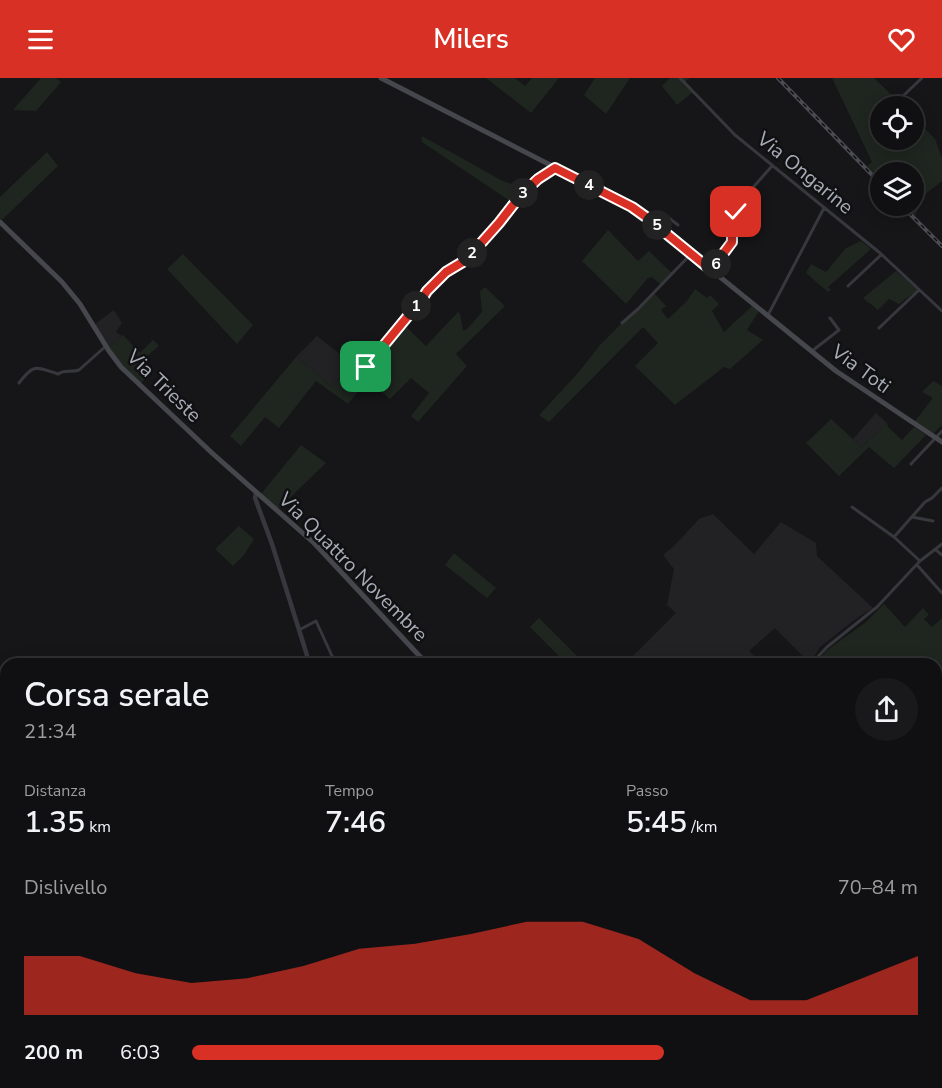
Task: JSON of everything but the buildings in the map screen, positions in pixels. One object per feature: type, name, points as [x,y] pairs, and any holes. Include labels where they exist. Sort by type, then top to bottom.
[{"type":"main road","name":"Via Toti","points":[[381,78],[632,207],[843,376],[942,442]]},
{"type":"main road","name":"Via Trieste","points":[[0,222],[62,282],[80,304],[121,367],[259,494]]},
{"type":"main road","name":"Via Quattro Novembre","points":[[259,494],[314,543],[419,658]]},
{"type":"street","name":"Via Ongarine","points":[[680,78],[735,135],[882,254],[942,311]]},
{"type":"street","points":[[903,96],[922,78]]},
{"type":"street","points":[[711,270],[732,242],[732,226],[739,207],[772,166]]},
{"type":"street","points":[[366,367],[427,291],[450,268],[466,260],[520,196],[538,179],[555,168]]},
{"type":"street","points":[[767,315],[824,208]]},
{"type":"street","points":[[657,226],[665,215],[678,225]]},
{"type":"street","points":[[622,323],[692,254]]},
{"type":"street","points":[[848,286],[882,254]]},
{"type":"street","points":[[879,328],[919,289]]},
{"type":"street","points":[[812,351],[839,330],[830,318]]},
{"type":"street","points":[[20,384],[28,372],[34,368],[58,374],[64,371],[75,372],[106,346]]},
{"type":"street","points":[[911,464],[942,431]]},
{"type":"street","points":[[894,537],[925,502],[933,498],[942,488]]},
{"type":"street","points":[[259,494],[255,496],[307,658]]},
{"type":"street","points":[[852,507],[894,537],[920,561]]},
{"type":"street","points":[[912,517],[933,521]]},
{"type":"street","points":[[817,658],[877,607],[920,561],[942,544]]},
{"type":"street","points":[[936,550],[942,555]]},
{"type":"street","points":[[917,565],[942,593]]},
{"type":"street","points":[[299,630],[316,621],[334,658]]},
{"type":"shaded area","points":[[41,78],[56,78],[61,82],[36,111],[13,110]]},
{"type":"shaded area","points":[[486,78],[515,78],[525,86],[532,78],[559,78],[531,113]]},
{"type":"shaded area","points":[[595,78],[630,78],[606,114],[584,95]]},
{"type":"shaded area","points":[[670,78],[690,78],[684,83],[693,92],[677,105],[662,86]]},
{"type":"shaded area","points":[[775,78],[780,78],[870,171],[870,176]]},
{"type":"shaded area","points":[[832,78],[874,78],[893,96],[870,96],[870,150],[924,150],[924,127],[935,139],[942,158],[942,181],[924,195],[924,162],[872,162]]},
{"type":"shaded area","points":[[422,136],[514,185],[510,191],[518,199],[513,203],[422,142]]},
{"type":"shaded area","points":[[47,152],[58,166],[2,220],[0,218],[0,197]]},
{"type":"shaded area","points":[[608,230],[638,261],[649,251],[672,273],[661,285],[652,277],[648,278],[626,304],[582,261]]},
{"type":"shaded area","points":[[861,241],[871,249],[828,287],[831,290],[828,292],[806,273],[811,264],[826,272],[846,248]]},
{"type":"shaded area","points":[[183,254],[253,325],[237,344],[167,269]]},
{"type":"shaded area","points":[[896,271],[918,290],[899,304],[889,299],[878,310],[863,298]]},
{"type":"shaded area","points":[[485,287],[505,306],[456,354],[467,366],[418,422],[411,416],[429,393],[411,378],[390,399],[365,377],[363,385],[348,404],[316,381],[279,428],[265,417],[241,446],[230,436],[296,357],[331,387],[353,367],[361,371],[401,322],[426,346],[458,312],[464,331],[482,312],[480,291]]},
{"type":"shaded area","points":[[695,289],[707,298],[710,295],[719,304],[712,311],[724,332],[752,306],[759,311],[747,330],[763,340],[730,369],[724,367],[675,405],[635,366],[658,343],[643,327],[549,422],[539,415],[578,373],[600,345],[653,292],[666,306],[661,310],[668,319],[687,301]]},
{"type":"shaded area","points":[[114,310],[122,323],[116,332],[122,336],[108,348],[95,324]]},
{"type":"shaded area","points":[[123,335],[140,353],[153,340],[159,346],[146,357],[147,361],[142,370],[148,376],[140,384],[118,362],[108,348]]},
{"type":"shaded area","points":[[317,336],[355,366],[331,387],[296,357]]},
{"type":"shaded area","points":[[933,381],[942,386],[942,425],[933,434],[914,422],[933,398],[922,392]]},
{"type":"shaded area","points":[[876,413],[887,423],[861,448],[853,439]]},
{"type":"shaded area","points":[[831,419],[861,448],[887,423],[888,427],[902,440],[914,427],[926,435],[894,468],[869,447],[839,476],[806,443]]},
{"type":"shaded area","points":[[301,445],[326,463],[277,510],[260,495]]},
{"type":"shaded area","points":[[713,514],[754,554],[781,522],[816,543],[817,556],[873,608],[820,647],[813,658],[805,658],[775,628],[749,651],[756,658],[631,658],[676,613],[667,605],[674,569],[663,555],[699,519]]},
{"type":"shaded area","points":[[239,526],[254,539],[244,555],[233,566],[215,549]]},
{"type":"shaded area","points":[[454,553],[496,588],[487,598],[445,565]]},
{"type":"shaded area","points":[[884,604],[905,627],[923,608],[929,615],[924,619],[932,627],[942,618],[942,658],[820,658],[827,650],[866,622]]},
{"type":"shaded area","points":[[539,618],[579,658],[561,658],[530,627]]},
{"type":"railway","points":[[778,78],[870,173]]},
{"type":"railway","points":[[912,216],[942,246]]},
{"type":"route","points":[[366,367],[427,291],[450,268],[466,260],[520,196],[538,179],[555,168],[632,207],[711,270],[732,242],[731,232],[736,212]]}]
